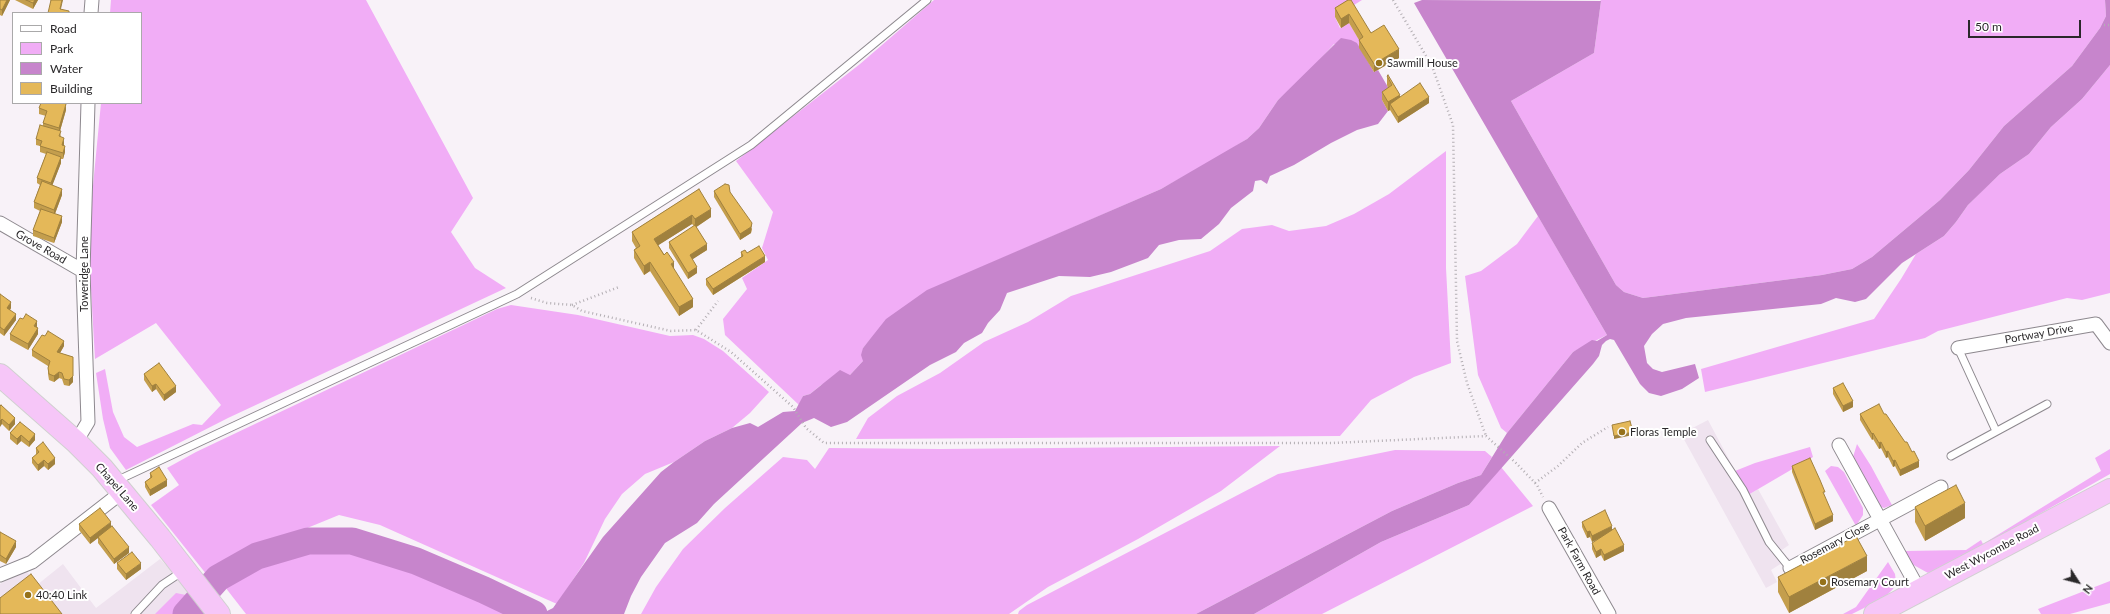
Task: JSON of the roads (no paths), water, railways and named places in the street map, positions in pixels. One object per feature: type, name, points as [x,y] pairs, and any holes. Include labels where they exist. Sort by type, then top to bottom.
[{"type":"highway","name":"Chapel Lane","points":[[0,376],[76,442],[118,487],[219,614]]},
{"type":"highway","name":"West Wycombe Road","points":[[1875,614],[2110,490]]},
{"type":"street","points":[[92,0],[92,12]]},
{"type":"street","name":"Toweridge Lane","points":[[76,442],[88,422],[83,271],[88,104]]},
{"type":"street","name":"Grove Road","points":[[0,223],[83,271]]},
{"type":"street","name":"Portway Drive","points":[[1958,348],[2096,324],[2110,343]]},
{"type":"street","name":"Rosemary Close","points":[[1839,445],[1919,590]]},
{"type":"street","name":"Rosemary Close","points":[[1790,568],[1941,486]]},
{"type":"street","points":[[0,575],[32,562],[118,487]]},
{"type":"street","name":"Park Farm Road","points":[[1549,508],[1609,614]]},
{"type":"lane","points":[[118,487],[517,294],[751,145],[927,0]]},
{"type":"lane","points":[[1958,348],[1996,431]]},
{"type":"lane","points":[[1951,456],[2047,404]]},
{"type":"lane","points":[[1710,440],[1743,490],[1769,542],[1790,568]]},
{"type":"lane","points":[[134,614],[162,585],[185,570]]},
{"type":"water","points":[[1422,0],[1601,1],[1594,53],[1511,101],[1616,285],[1624,292],[1643,298],[1822,275],[1852,269],[1872,257],[1940,200],[1969,170],[2004,126],[2072,66],[2100,28],[2106,16],[2105,0],[2110,0],[2110,65],[2082,99],[2051,127],[2029,154],[2000,174],[1968,205],[1944,236],[1902,263],[1866,299],[1855,302],[1836,298],[1821,304],[1686,318],[1663,324],[1652,334],[1644,346],[1647,363],[1653,369],[1662,372],[1695,364],[1699,378],[1682,389],[1661,396],[1649,393],[1640,384],[1614,340],[1610,339],[1602,345],[1599,356],[1593,364],[1469,505],[1381,542],[1254,614],[1196,614],[1392,511],[1458,483],[1481,475],[1507,433],[1573,352],[1592,340],[1597,341],[1607,335],[1414,3]]},
{"type":"water","points":[[1341,38],[1357,43],[1374,72],[1378,70],[1392,94],[1382,100],[1388,111],[1378,124],[1357,130],[1331,143],[1294,165],[1270,176],[1267,184],[1261,180],[1255,181],[1253,191],[1231,208],[1219,224],[1201,239],[1179,240],[1159,245],[1148,258],[1111,272],[1090,277],[1059,276],[1007,293],[1000,310],[988,323],[982,333],[964,343],[956,352],[930,365],[847,422],[831,427],[814,418],[802,423],[714,504],[697,523],[665,543],[641,577],[624,614],[541,614],[553,608],[603,537],[661,472],[674,462],[705,441],[732,428],[750,423],[758,427],[783,412],[795,411],[803,396],[810,394],[840,370],[850,375],[863,361],[861,355],[863,348],[886,319],[927,290],[1161,189],[1247,139],[1259,128],[1278,100]]},
{"type":"waterway","points":[[186,614],[218,578],[257,556],[308,541],[352,541],[416,561],[484,590],[534,614]]},
{"type":"place","name":"Sawmill House","points":[[1379,63]]},
{"type":"place","name":"Floras Temple","points":[[1622,432]]},
{"type":"place","name":"Rosemary Court","points":[[1823,582]]},
{"type":"place","name":"40:40 Link","points":[[28,595]]}]
